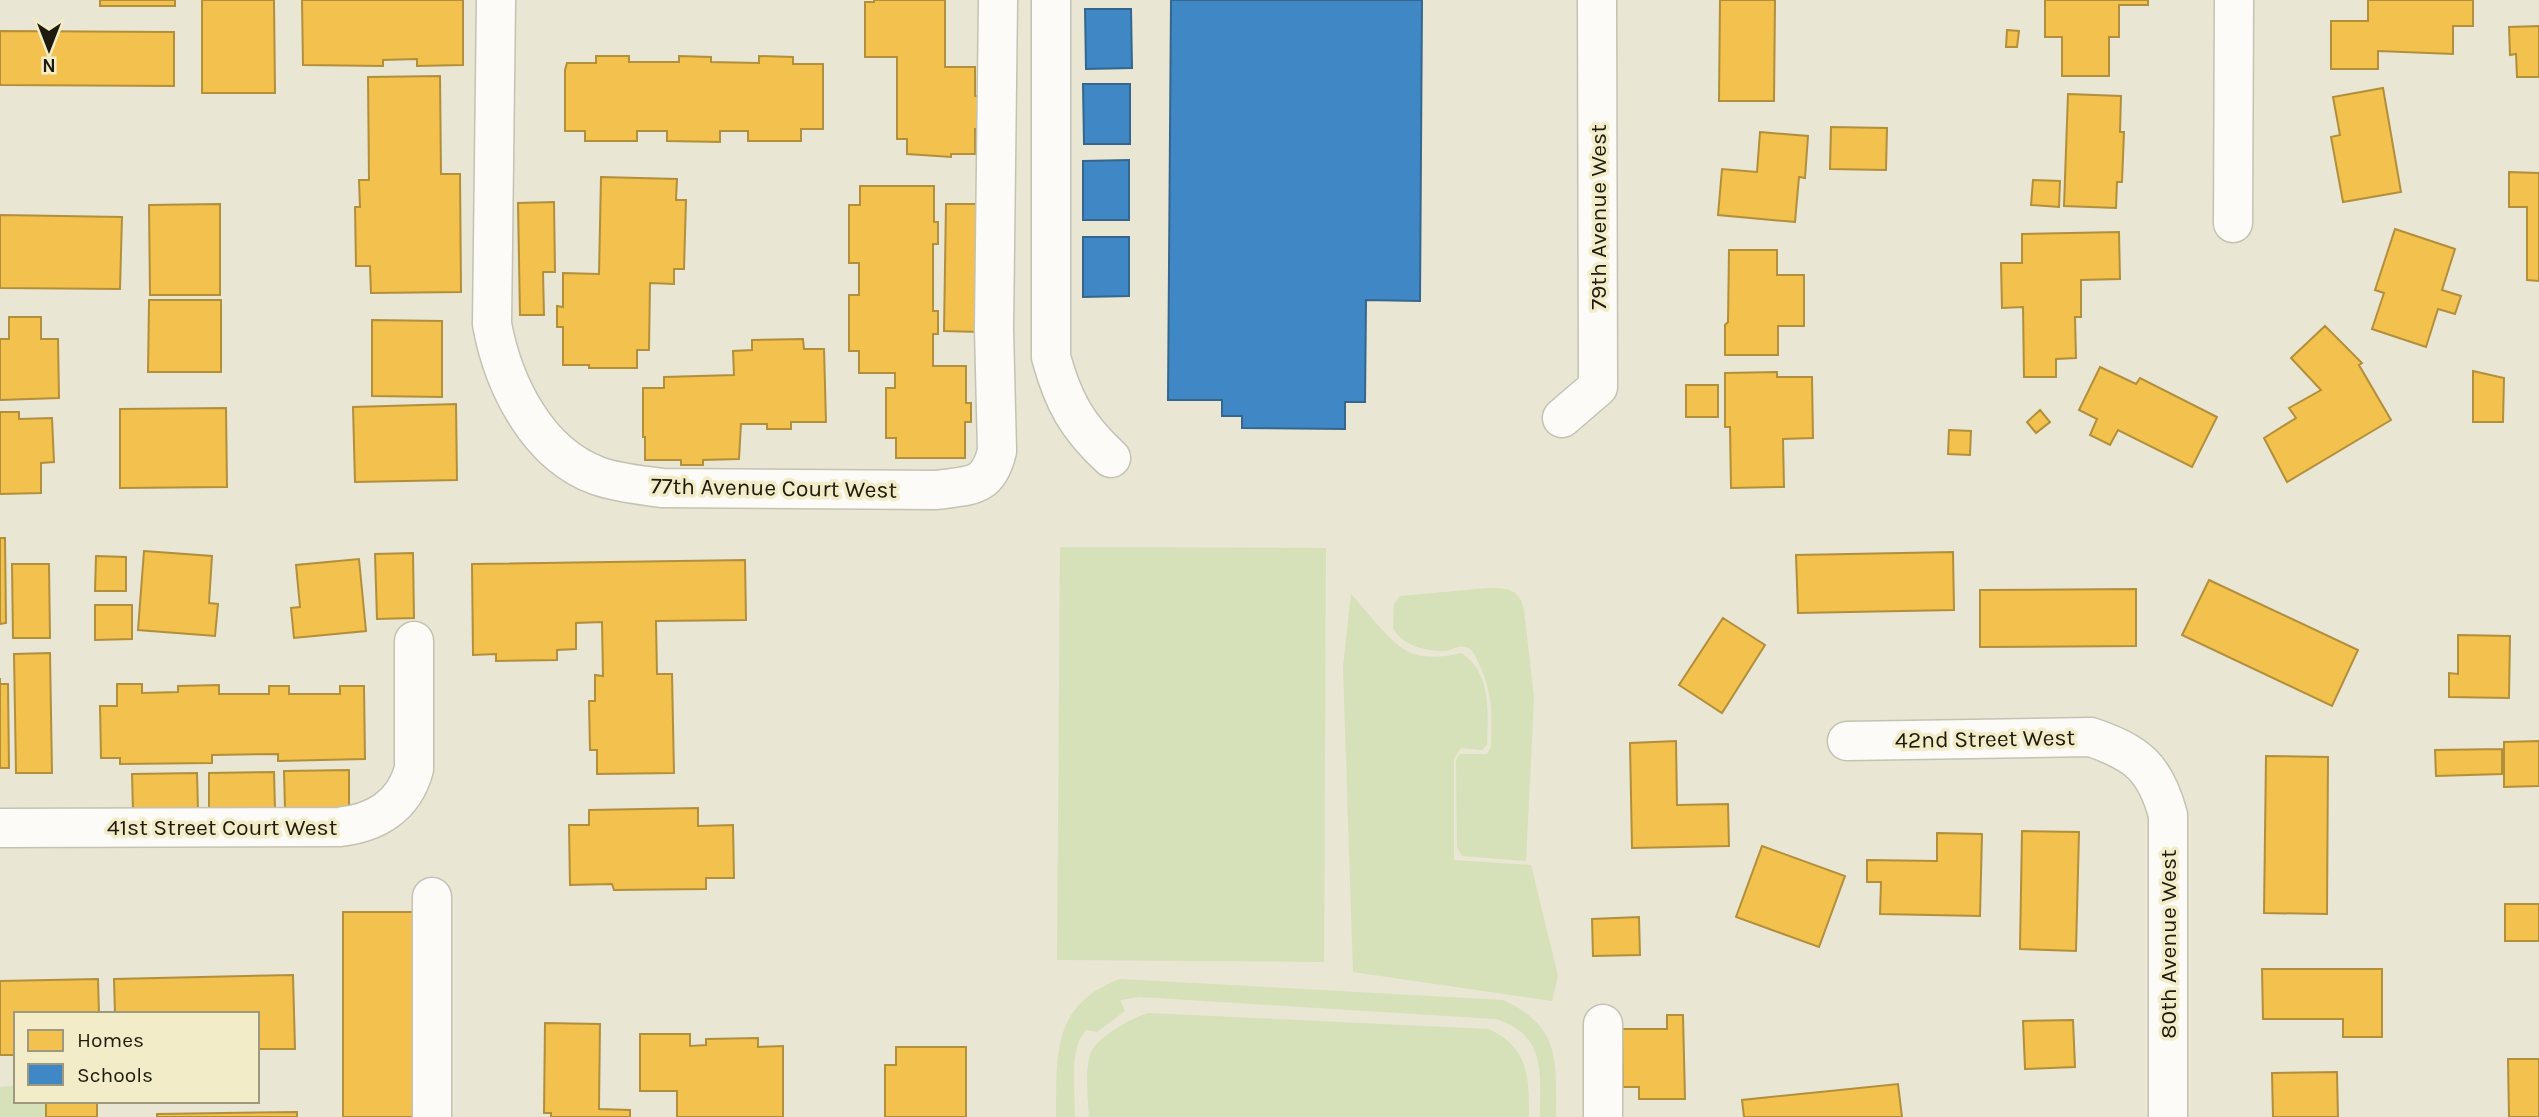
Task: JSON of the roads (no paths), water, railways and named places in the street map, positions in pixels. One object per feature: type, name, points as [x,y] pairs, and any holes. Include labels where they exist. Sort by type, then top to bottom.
[{"type":"street","name":"77th Avenue Court West","points":[[496,0],[492,324],[503,367],[515,394],[530,418],[560,454],[597,476],[662,488],[936,490],[977,483],[993,470],[997,451],[994,316],[998,0]]},
{"type":"street","points":[[1051,0],[1051,357],[1059,385],[1080,427],[1111,458]]},
{"type":"street","name":"79th Avenue West","points":[[1562,418],[1598,387],[1597,0]]},
{"type":"street","points":[[2232,223],[2234,0]]},
{"type":"street","name":"41st Street Court West","points":[[0,828],[339,827],[372,819],[397,803],[415,769],[414,641]]},
{"type":"street","name":"42nd Street West","points":[[1847,741],[2091,737],[2121,747],[2152,775]]},
{"type":"street","name":"80th Avenue West","points":[[2152,775],[2162,793],[2168,815],[2168,1117]]},
{"type":"street","points":[[432,897],[432,1117]]},
{"type":"street","points":[[1603,1024],[1603,1117]]}]
